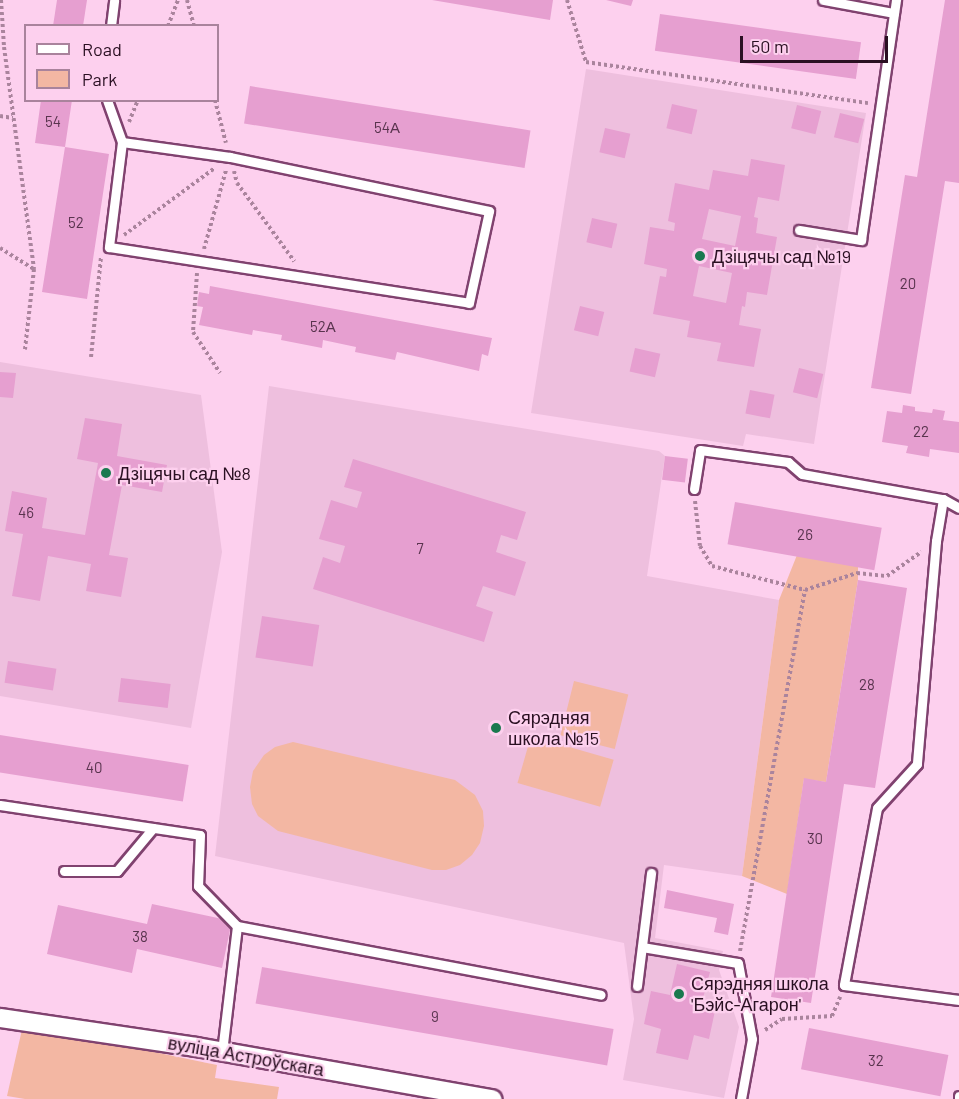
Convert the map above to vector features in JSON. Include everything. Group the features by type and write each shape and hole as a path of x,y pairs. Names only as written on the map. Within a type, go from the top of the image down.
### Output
{"street":[{"name":"вуліца Астроўскага","path":"0,1018 222,1051 439,1095 492,1099"}],"lane":[{"path":"111,24 114,0"},
{"path":"823,0 894,13"},
{"path":"799,230 861,240 896,0"},
{"path":"108,102 122,142 109,247 304,275 469,303 489,212 230,157 122,142"},
{"path":"694,489 700,450 788,462 802,474 959,501"},
{"path":"943,500 959,508"},
{"path":"943,500 936,541 917,764 877,808 844,985 959,1000"},
{"path":"0,805 200,835 198,886 237,926 601,995"},
{"path":"64,871 117,871 153,828"},
{"path":"637,986 651,873"},
{"path":"222,1051 237,926"},
{"path":"642,947 738,963 752,1039 741,1099"}],"path":[{"path":"1,0 34,269 25,349"},
{"path":"169,24 178,0"},
{"path":"187,0 193,24"},
{"path":"567,0 586,62 880,105"},
{"path":"215,102 237,183 304,275"},
{"path":"0,116 14,118"},
{"path":"0,248 34,269"},
{"path":"694,489 700,546 712,566 805,590 857,573 887,576 936,541"},
{"path":"738,963 805,590"},
{"path":"752,1039 782,1018 832,1016 844,985"}],"shaded area":[{"name":"Дзіцячы сад №19","path":"586,69 866,113 814,444 746,434 743,446 531,413"},
{"name":"Дзіцячы сад №8","path":"0,362 201,395 222,552 191,728 0,696"},
{"name":"Сярэдняя школа №15","path":"269,386 659,451 665,456 647,576 779,600 742,876 664,865 655,938 723,951 719,970 739,1027 724,1098 623,1080 634,1019 624,943 215,856"}],"green space":[{"path":"797,555 858,565 858,580 826,782 804,779 787,894 742,876 779,600"},
{"path":"574,681 628,695 615,749 560,735"},
{"path":"531,736 614,760 600,807 517,783"},
{"path":"293,742 455,780 475,795 483,811 484,826 480,843 472,855 460,865 446,870 432,870 278,831 258,816 252,804 250,787 253,771 264,755 275,747"},
{"path":"23,1025 217,1065 215,1078 279,1087 277,1099 25,1099 7,1096"}],"building":[{"path":"57,0 87,0 83,24 53,24"},
{"path":"432,0 553,0 550,20"},
{"path":"606,0 633,0 631,6"},
{"path":"945,0 959,0 959,183 945,181 911,394 871,388 905,175 917,177"},
{"path":"660,14 861,42 856,79 655,51"},
{"path":"250,86 531,130 525,168 244,124"},
{"path":"41,102 72,102 65,147 35,143"},
{"path":"672,104 697,110 692,134 666,128"},
{"path":"797,105 821,111 815,134 791,128"},
{"path":"840,113 864,119 858,143 834,137"},
{"path":"605,128 630,134 625,158 599,152"},
{"path":"65,147 109,154 87,299 42,292"},
{"path":"751,159 785,165 779,201 758,197 754,217 758,218 756,233 777,237 767,295 747,292 745,307 742,306 739,325 761,329 754,367 717,361 721,343 687,337 690,321 653,314 660,276 666,277 667,269 644,264 650,227 674,231 675,223 668,221 675,183 709,190 713,170 748,176","holes":["709,209 741,216 735,246 702,239","699,266 732,273 726,303 693,296"]},
{"path":"592,218 617,224 612,248 586,242"},
{"path":"210,286 492,338 488,356 482,354 479,371 397,352 395,360 355,352 356,347 323,340 322,348 281,340 282,335 253,330 252,335 199,325 203,307 197,306 199,292 209,294"},
{"path":"580,306 604,312 598,336 574,330"},
{"path":"635,348 660,354 655,377 630,371"},
{"path":"799,368 823,374 817,398 793,392"},
{"path":"0,372 16,373 13,398 0,397"},
{"path":"750,390 775,395 770,418 745,414"},
{"path":"903,405 915,407 915,411 932,413 933,409 945,411 943,420 959,422 959,453 930,449 929,457 906,453 908,446 882,442 887,411 902,413"},
{"path":"85,418 122,424 117,456 167,465 162,492 122,485 109,555 128,558 121,597 86,591 91,564 48,556 40,601 12,596 23,534 5,531 12,491 47,498 42,528 85,535 98,463 77,459"},
{"path":"665,456 688,459 685,483 662,480"},
{"path":"353,459 526,512 517,540 501,535 496,552 526,562 515,596 483,586 476,606 493,612 484,642 313,589 323,557 340,563 345,546 319,539 331,500 357,508 362,492 344,487"},
{"path":"735,502 882,528 874,570 728,544"},
{"path":"858,580 907,588 875,788 844,784 811,1003 771,997 804,778 826,782"},
{"path":"262,616 319,625 313,667 255,657"},
{"path":"8,661 56,669 53,690 5,683"},
{"path":"121,678 171,684 168,708 118,702"},
{"path":"0,735 189,765 183,801 0,772"},
{"path":"667,890 734,904 728,935 714,932 717,918 664,908"},
{"path":"152,904 232,921 222,968 137,949 132,973 47,954 58,905 147,924"},
{"path":"677,964 710,972 702,1002 716,1006 709,1039 694,1035 688,1060 656,1053 661,1029 644,1024 651,991 670,995"},
{"path":"262,967 614,1029 607,1065 256,1003"},
{"path":"809,1028 948,1055 940,1096 801,1069"}],"place":[{"name":"Дзіцячы сад №19","path":"700,256"},
{"name":"Дзіцячы сад №8","path":"106,473"},
{"name":"Сярэдняя школа №15","path":"496,728"},
{"name":"Сярэдняя школа 'Бэйс-Агарон'","path":"679,994"}]}
